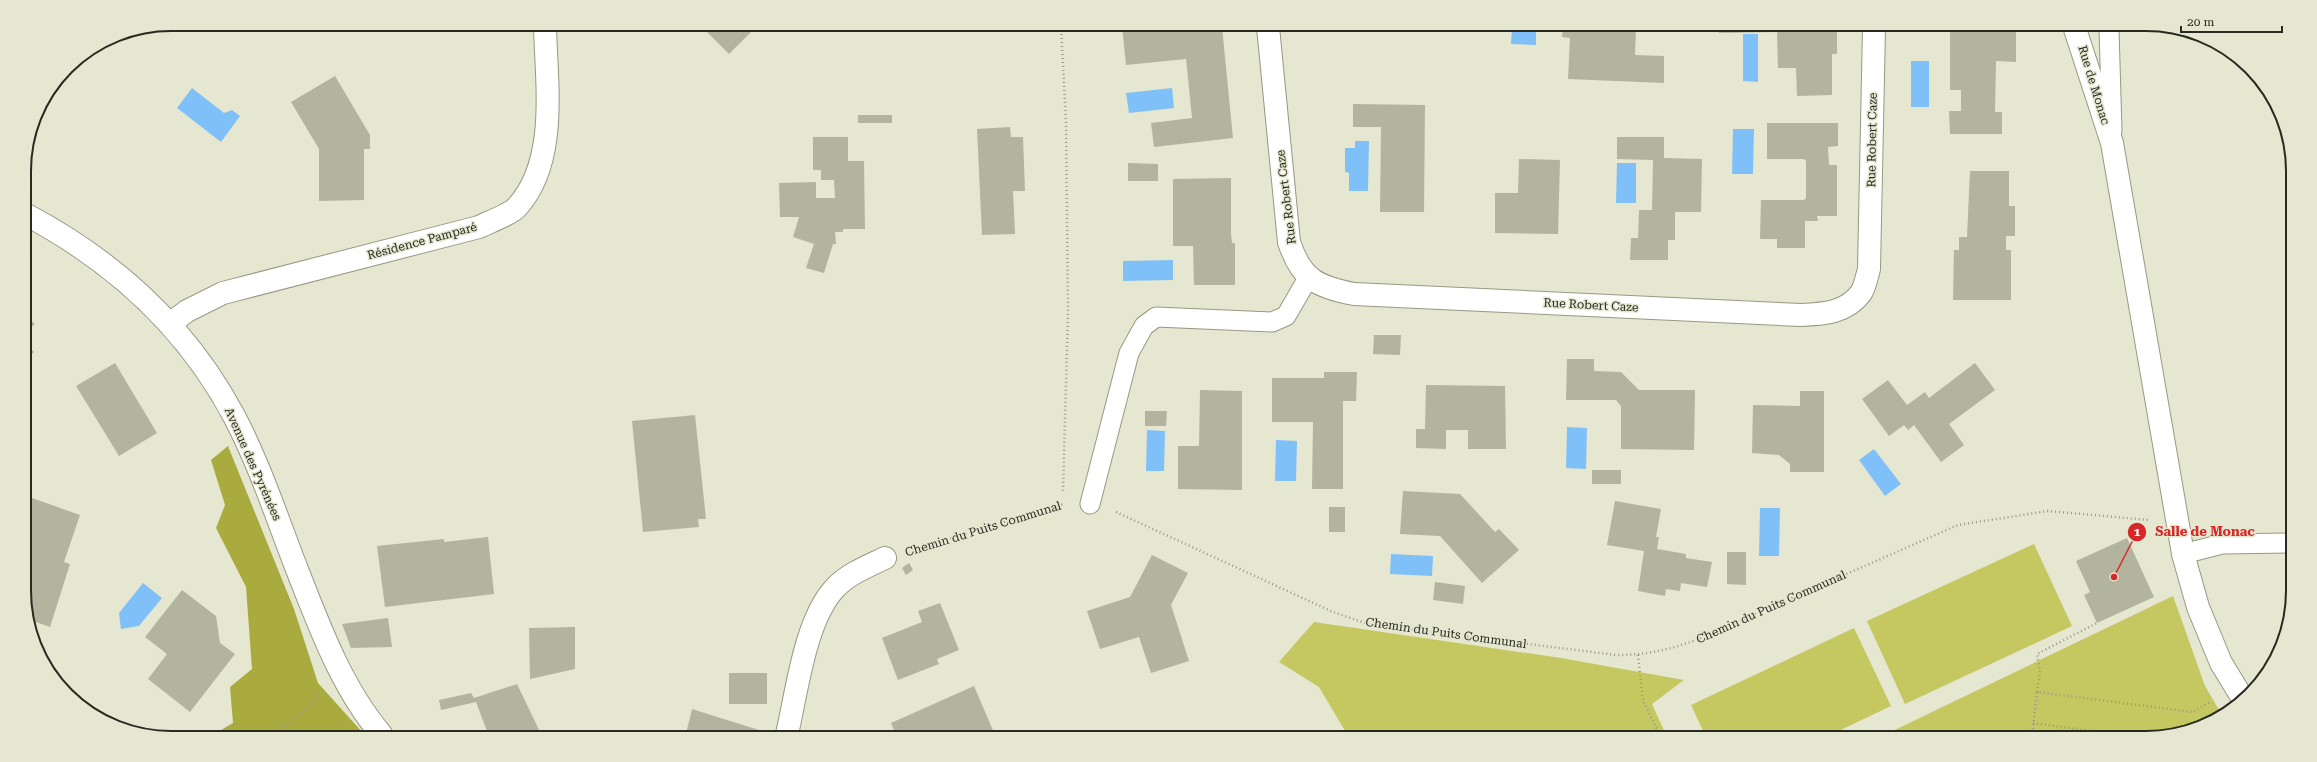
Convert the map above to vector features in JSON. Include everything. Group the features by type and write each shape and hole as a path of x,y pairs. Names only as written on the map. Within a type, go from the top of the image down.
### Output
{"street":[{"name":"Résidence Pamparé","path":"171,323 187,311 223,292 479,227 517,208 538,174 547,134 545,31"},
{"name":"Rue Robert Caze","path":"1268,31 1289,242 1295,261 1308,278 1330,289 1354,294 1801,315 1826,314 1845,308 1862,292 1869,269 1874,31"},
{"name":"Rue de Monac","path":"2076,31 2112,142 2183,554 2198,607 2221,663 2240,693"},
{"name":"Avenue des Pyrénées","path":"31,217 61,233 114,271 171,323 206,370 234,417 328,647 356,698 379,731"},
{"path":"788,731 808,638 818,611 835,587 859,570 885,558"}],"lane":[{"path":"2109,31 2112,142"},
{"path":"1090,504 1129,353 1144,326 1156,317 1272,322 1286,316 1308,278"},
{"path":"2183,554 2222,544 2286,543"}],"path":[{"path":"1061,31 1066,122 1068,312 1063,504"},
{"name":"Chemin du Puits Communal","path":"885,558 1063,504 1090,504 1120,513 1333,612 1368,624 1616,655 1638,655 1666,651 1696,640 1958,525 2048,511 2178,522"},
{"path":"2032,731 2040,671 2037,654 2098,623"},
{"path":"1638,655 1643,701 1658,731"},
{"path":"272,731 291,722 343,673"},
{"path":"2037,692 2193,712 2240,693"},
{"path":"2033,723 2092,731"}],"shaded area":[{"path":"228,446 294,609 318,683 361,731 219,731 233,723 230,687 252,669 246,587 216,528 225,505 211,460"},
{"path":"2034,544 2072,626 1905,704 1867,621"},
{"path":"2173,596 2205,686 2219,710 2200,720 2182,726 2155,731 1892,731"},
{"path":"1314,622 1561,658 1684,680 1652,704 1664,731 1345,731 1319,687 1279,662"},
{"path":"1854,628 1891,706 1839,731 1703,731 1691,705"}],"water":[{"path":"1512,31 1536,31 1536,45 1511,44"},
{"path":"1743,34 1758,34 1758,82 1743,81"},
{"path":"1911,61 1929,61 1929,107 1911,107"},
{"path":"192,88 224,113 232,110 240,116 221,142 177,108"},
{"path":"1172,88 1174,108 1129,113 1126,93"},
{"path":"1733,129 1754,129 1753,174 1732,174"},
{"path":"1355,141 1369,141 1368,191 1349,191 1349,173 1345,172 1345,148 1355,148"},
{"path":"1617,163 1636,163 1636,203 1616,203"},
{"path":"1173,260 1173,280 1123,281 1123,261"},
{"path":"1567,427 1587,428 1586,469 1566,468"},
{"path":"1147,430 1165,431 1164,471 1146,471"},
{"path":"1276,440 1297,441 1296,481 1275,481"},
{"path":"1874,449 1901,484 1885,496 1859,460"},
{"path":"1760,508 1780,508 1779,556 1759,556"},
{"path":"1391,554 1433,556 1432,576 1390,574"},
{"path":"143,583 162,598 139,626 121,629 119,613"}],"building":[{"path":"706,31 752,31 729,54"},
{"path":"1123,31 1222,31 1233,138 1154,147 1151,123 1192,118 1186,59 1126,65"},
{"path":"1563,31 1636,31 1635,55 1664,56 1664,83 1568,79 1570,38 1562,37"},
{"path":"1719,31 1837,31 1837,54 1832,54 1832,95 1797,96 1796,68 1778,68 1777,32 1719,33"},
{"path":"1950,31 2016,31 2016,62 1996,61 1995,112 2002,112 2002,134 1950,134 1949,111 1961,111 1961,90 1950,90"},
{"path":"335,76 370,135 370,149 364,149 364,200 319,201 319,149 291,102"},
{"path":"1353,104 1425,105 1424,212 1380,212 1381,127 1353,127"},
{"path":"858,115 892,115 892,123 858,123"},
{"path":"1767,123 1838,123 1838,146 1828,147 1829,165 1837,165 1837,216 1817,216 1818,221 1805,221 1805,248 1777,248 1777,239 1760,239 1761,200 1804,200 1806,198 1806,161 1804,159 1767,159"},
{"path":"1010,127 1011,137 1023,137 1025,191 1013,191 1015,234 982,235 977,129"},
{"path":"813,137 848,137 848,161 864,161 865,229 843,229 843,232 835,232 836,244 833,244 824,273 806,268 814,244 793,237 799,217 780,217 779,183 816,182 816,198 835,198 834,180 821,180 821,170 813,170"},
{"path":"1617,137 1664,137 1664,158 1702,159 1701,212 1675,212 1675,240 1668,240 1668,260 1630,260 1631,238 1638,238 1639,210 1652,210 1653,160 1617,159"},
{"path":"1519,159 1560,160 1558,234 1495,233 1495,193 1518,193"},
{"path":"1128,163 1158,164 1158,181 1128,181"},
{"path":"1970,171 2009,171 2009,206 2015,206 2015,236 2006,236 2006,250 2011,250 2011,300 1953,300 1954,250 1959,250 1959,237 1967,237"},
{"path":"1231,178 1231,233 1232,243 1235,243 1235,285 1194,285 1193,246 1173,246 1173,179"},
{"path":"31,320 35,324 31,328"},
{"path":"1374,335 1401,335 1400,355 1373,354"},
{"path":"1567,359 1594,359 1594,371 1621,372 1639,390 1695,390 1694,450 1621,449 1621,406 1616,400 1566,400"},
{"path":"115,363 157,433 119,456 76,386"},
{"path":"1975,363 1995,390 1949,424 1964,445 1941,462 1914,425 1908,430 1904,425 1889,436 1862,399 1888,380 1907,405 1925,392 1929,398"},
{"path":"1324,372 1357,372 1356,401 1343,401 1343,489 1312,489 1313,422 1272,422 1272,378 1324,378"},
{"path":"1426,385 1505,386 1506,449 1468,449 1468,430 1446,430 1446,449 1416,448 1416,429 1425,429"},
{"path":"1200,390 1242,391 1242,490 1178,489 1178,446 1199,446"},
{"path":"1800,391 1824,391 1824,472 1790,472 1790,464 1779,455 1752,453 1753,405 1800,406"},
{"path":"1145,411 1167,411 1166,426 1145,426"},
{"path":"695,415 706,519 698,519 699,527 643,532 632,421"},
{"path":"1592,470 1621,470 1621,484 1592,484"},
{"path":"1403,491 1460,494 1495,532 1499,529 1519,550 1482,583 1440,536 1400,534"},
{"path":"32,498 80,515 64,562 70,564 50,627 35,622 32,609"},
{"path":"1615,501 1661,509 1656,537 1659,537 1657,549 1686,554 1686,558 1712,562 1707,587 1681,583 1680,591 1666,589 1665,596 1638,591 1644,551 1607,545"},
{"path":"1329,507 1345,507 1345,532 1329,532"},
{"path":"488,537 494,594 385,607 377,546 444,539 444,542"},
{"path":"2127,538 2154,597 2097,623 2084,595 2090,592 2076,561"},
{"path":"1727,552 1746,552 1746,585 1727,584"},
{"path":"1152,555 1188,573 1171,605 1189,661 1151,673 1139,637 1100,649 1087,611 1130,597"},
{"path":"909,563 913,570 906,575 902,568"},
{"path":"1435,582 1465,586 1463,604 1433,600"},
{"path":"182,590 216,616 220,643 235,654 190,712 148,679 167,654 145,637"},
{"path":"940,603 959,650 937,659 939,664 898,680 882,638 922,622 918,611"},
{"path":"388,618 392,647 351,648 342,624"},
{"path":"575,627 575,669 530,679 529,628"},
{"path":"729,673 767,673 767,704 729,704"},
{"path":"517,684 540,731 487,731 476,702 441,710 439,700 471,693 474,698"},
{"path":"974,686 993,731 894,731 891,723"},
{"path":"692,709 762,731 687,731"}],"place":[{"name":"Salle de Monac","path":"2114,577"}]}
